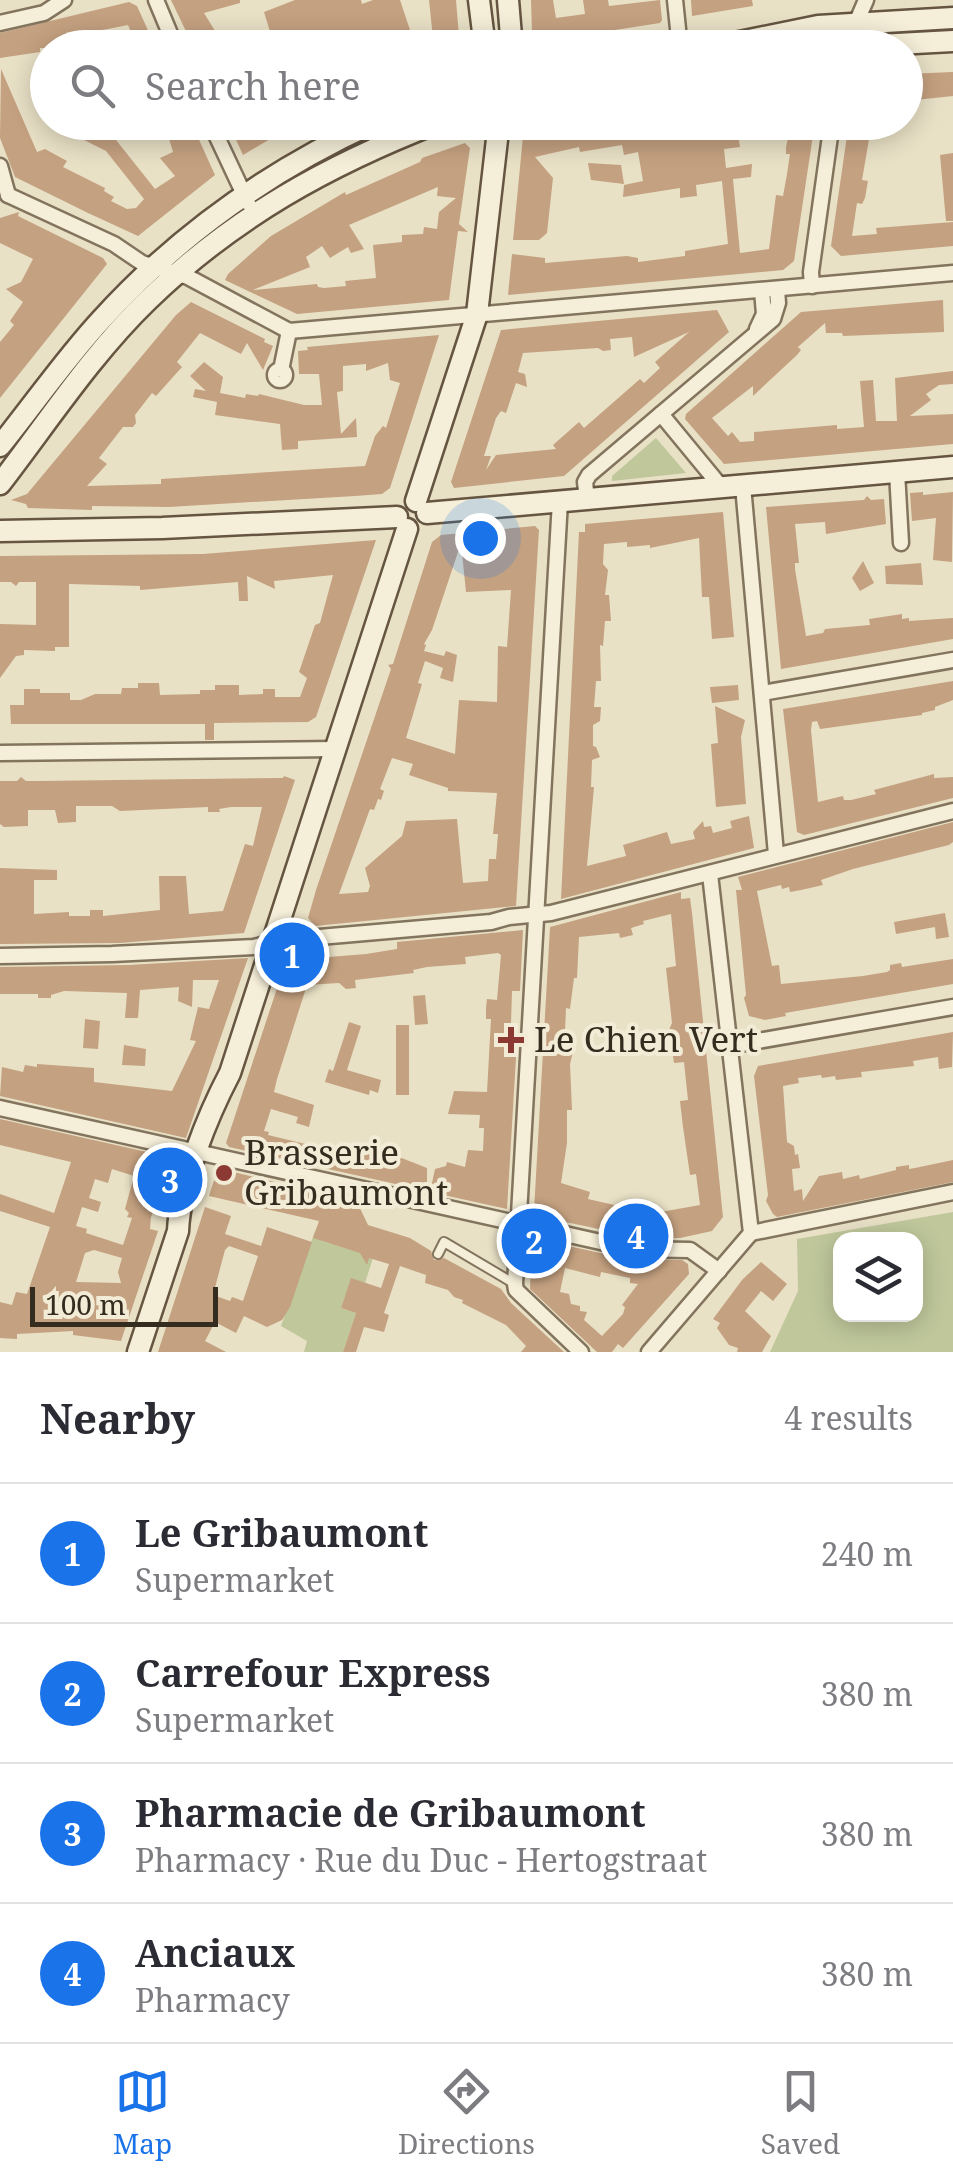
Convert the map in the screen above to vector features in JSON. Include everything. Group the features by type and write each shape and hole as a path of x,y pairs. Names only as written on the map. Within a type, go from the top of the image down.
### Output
{"street":[{"path":"0,23 44,13 64,0"},
{"path":"156,0 168,30"},
{"path":"479,0 483,30"},
{"path":"508,0 510,30"},
{"path":"674,0 678,30"},
{"path":"853,30 866,0"},
{"path":"798,30 953,18"},
{"path":"923,42 953,40"},
{"path":"218,140 254,212"},
{"path":"0,446 99,322 154,266 242,194 338,140"},
{"path":"0,484 108,344 178,274 254,212 327,171 397,140"},
{"path":"422,507 477,314 497,140"},
{"path":"812,286 829,140"},
{"path":"0,166 7,182 4,196 114,244 142,263 178,274 288,331 953,273"},
{"path":"593,498 600,466 757,330 769,290"},
{"path":"281,370 288,331"},
{"path":"44,390 62,404"},
{"path":"661,414 732,487 762,693 776,854"},
{"path":"138,1352 178,1231 178,1215 204,1153 217,1097 230,1073 335,749 402,523 403,504 422,507 560,501 953,467"},
{"path":"897,472 901,544"},
{"path":"560,501 515,1284 516,1290 582,1352"},
{"path":"0,510 6,531 402,523"},
{"path":"762,693 953,660"},
{"path":"0,754 335,749"},
{"path":"0,956 254,947 290,937 491,922 710,874 953,810"},
{"path":"710,874 751,1232"},
{"path":"729,1046 953,1008"},
{"path":"0,1108 632,1249 690,1250 719,1272"},
{"path":"649,1352 751,1232 953,1192"}],"lane":[{"path":"438,1254 444,1242 515,1284"}],"green space":[{"path":"656,438 686,473 612,481 612,476"},
{"path":"953,1212 953,1352 770,1352 798,1291 797,1239 833,1233 833,1322 923,1322 923,1232 837,1232"},
{"path":"315,1231 324,1234 322,1241 349,1249 351,1246 373,1258 365,1283 351,1279 341,1308 356,1313 343,1352 304,1352 307,1341 281,1326"}],"building":[{"path":"171,0 240,0 204,13 214,30 185,30"},
{"path":"295,0 361,0 362,4 400,0 410,30 270,30 264,12"},
{"path":"429,0 456,0 458,30 432,30"},
{"path":"531,0 553,0 556,18 585,14 583,0 608,0 609,6 660,0 660,23 615,30 532,30"},
{"path":"691,0 752,0 753,6 692,16"},
{"path":"129,2 137,6 148,30 130,30 128,25 102,30 30,30 30,54 0,58 0,33"},
{"path":"1,69 37,152 45,149 67,161 63,167 105,188 114,197 111,201 127,209 136,208 144,199 106,151 84,140 116,140 155,189 175,176 160,158 173,152 169,140 199,140 215,175 138,236 15,177 0,138"},
{"path":"953,72 953,96 923,99 923,73"},
{"path":"236,140 268,140 243,155"},
{"path":"523,140 739,140 740,147 724,149 726,168 752,164 751,177 733,179 740,253 769,249 776,195 783,196 787,174 788,140 812,140 794,261 783,270 508,295 512,254 545,258 545,263 627,256 638,258 638,262 685,256 685,251 728,244 722,181 696,185 697,196 680,198 680,188 623,197 624,185 643,181 638,152 624,155 622,145 580,152 579,147 535,157 553,178 547,233 539,240 513,240"},
{"path":"846,140 869,140 862,180 868,181 862,204 857,203 852,236 877,234 876,228 953,222 953,246 841,256 831,246"},
{"path":"465,143 470,148 459,224 468,232 458,231 449,300 297,314 225,280 271,236 345,192 346,195 422,158","holes":["438,187 437,196 456,198 439,212 437,229 424,227 423,234 402,235 402,242 373,245 376,278 345,281 346,286 324,288 317,284 253,290 310,267 306,257 322,246 330,258 348,247 351,253 364,249 349,225"]},
{"path":"953,153 953,221 946,221 940,155"},
{"path":"588,163 621,165 624,184 591,180"},
{"path":"19,212 18,216 103,258 107,264 0,398 0,342 14,325 10,321 23,302 6,289 21,282 33,259 0,243 0,218"},
{"path":"943,300 944,332 843,336 826,333 825,323 753,396 753,386 712,418 728,436 732,432 740,442 754,441 754,432 837,425 837,429 864,427 860,381 873,380 876,421 897,421 895,378 953,371 953,384 939,385 926,394 931,400 910,416 953,414 953,444 724,464 685,419 801,312"},
{"path":"191,302 273,346 263,370 247,343 241,354 200,333 177,362 182,367 156,396 152,393 135,415 133,427 123,427 99,458 107,464 87,486 161,484 161,479 365,466 375,436 383,426 386,428 400,383 390,380 388,363 366,371 366,364 343,366 343,391 337,392 341,434 356,418 357,437 298,441 298,449 282,450 280,424 215,415 217,402 193,397 195,389 206,391 190,376 204,362 223,377 220,393 245,398 246,394 259,394 304,405 322,405 319,374 299,374 298,351 439,335 390,488 382,494 355,496 169,507 92,506 92,510 28,508 11,500 27,494"},
{"path":"717,310 729,332 564,476 454,488 451,482 501,330","holes":["689,332 655,362 660,368 644,383 640,379 584,428 579,422 553,445 556,449 496,455 486,470 491,456 484,456 496,418 501,411 506,413 516,383 527,387 525,374 518,372 523,353 611,350 610,339 632,337 634,357"]},
{"path":"953,492 952,562 933,560 936,518 912,521 910,493"},
{"path":"867,496 871,500 884,499 886,524 826,534 825,522 795,524 799,563 795,563 795,569 806,636 823,633 825,629 870,625 869,619 902,614 902,619 909,621 953,618 953,639 781,669 766,507 864,500"},
{"path":"723,512 734,637 712,639 709,597 702,597 699,538 650,548 627,547 627,542 604,544 603,564 608,570 605,595 609,595 611,621 605,621 603,646 600,645 601,681 596,681 594,707 601,707 600,721 593,725 593,746 600,757 592,760 594,787 587,866 626,856 623,845 667,832 671,844 695,839 693,832 703,821 704,827 711,826 713,833 732,828 730,821 749,816 754,848 561,899 579,532 585,532 585,524"},
{"path":"535,526 539,530 516,906 315,926 308,918 391,669 388,665 393,664 432,542 441,535","holes":["461,543 466,592 511,590 507,647 498,646 497,702 459,700 455,754 406,738 425,661 443,668 440,678 453,682 457,655 424,651 424,644","392,758 413,764 409,775 448,791 497,793 493,834 498,834 496,859 489,859 488,881 463,883 457,819 406,821 402,836 365,868 368,892 339,894 370,809 374,810 378,799 381,800 384,791 380,789"]},
{"path":"376,540 316,717 308,722 214,723 214,740 205,740 205,724 11,724 10,705 24,705 24,689 70,693 70,700 81,700 95,694 121,694 122,688 138,688 138,683 159,683 160,695 200,694 200,690 215,690 215,685 239,685 239,695 275,689 275,697 300,697 307,678 299,672 315,625 320,623 333,575 274,581 275,589 247,576 248,601 239,601 238,582 140,590 140,586 69,584 69,647 55,647 55,651 24,650 24,655 16,656 0,678 0,624 36,625 36,582 19,582 16,586 0,582 0,556 203,554"},
{"path":"863,561 874,583 860,591 852,578"},
{"path":"921,563 923,585 886,584 885,566"},
{"path":"953,681 953,700 922,715 820,729 817,721 812,722 811,730 818,802 876,794 874,790 934,774 934,778 953,777 953,798 804,835 797,832 783,709"},
{"path":"738,685 739,700 712,703 710,687"},
{"path":"715,706 745,720 741,737 746,804 716,807 711,744 718,743"},
{"path":"284,776 295,780 244,933 120,943 0,944 0,868 57,870 57,880 34,880 34,914 69,912 69,916 90,916 90,910 103,910 103,916 160,910 159,876 186,876 189,914 223,911 245,844 253,846 262,807 208,812 208,807 120,811 112,806 76,806 76,822 58,823 55,810 28,810 28,826 4,827 0,824 0,781 17,781 21,777 40,781"},
{"path":"953,822 953,842 949,845 853,869 821,880 823,885 790,892 789,887 782,889 781,885 757,891 772,966 779,965 781,984 863,976 887,972 890,965 901,963 902,967 953,959 953,984 785,1013 786,1016 765,1020 749,1016 744,998 736,890 742,890 738,877"},
{"path":"681,892 681,899 690,898 723,1217 712,1231 680,1238 637,1237 537,1216 534,1211 550,927","holes":["671,914 676,966 666,968 672,1023 669,1030 674,1063 684,1062 688,1100 680,1101 690,1175 696,1174 700,1205 655,1213 654,1207 636,1210 588,1199 590,1192 561,1183 567,1110 572,1110 570,1064 576,1040 571,1040 572,1032 565,1032 566,1008 570,1009 577,978 579,937 633,935 631,928 644,924 643,921"]},
{"path":"945,913 949,937 936,939 935,927 896,934 894,922"},
{"path":"523,930 520,991 512,991 511,1024 518,1024 507,1209 430,1192 435,1169 447,1162 465,1167 468,1150 483,1151 480,1115 448,1114 454,1091 487,1092 491,1019 486,1019 486,1008 487,999 497,1000 501,955 498,953 465,957 466,964 355,980 356,988 346,989 339,983 307,985 277,1079 274,1092 314,1105 309,1127 296,1123 298,1117 271,1109 264,1131 268,1135 347,1154 353,1142 393,1149 394,1155 427,1168 427,1191 229,1147 226,1143 292,952 316,950 316,958 366,954 397,949 397,942"},
{"path":"248,958 186,1138 0,1096 2,1067 23,1072 25,1065 37,1064 94,1068 94,1082 172,1091 196,1041 190,1040 198,1007 209,1009 219,980 193,980 192,1007 178,1001 179,987 140,990 138,1018 125,1018 127,993 64,991 51,998 0,994 0,967"},
{"path":"425,995 428,1024 415,1025 413,996"},
{"path":"85,1019 100,1021 98,1049 83,1048"},
{"path":"349,1022 361,1026 347,1070 381,1080 378,1093 370,1090 369,1095 325,1082 329,1069 333,1071"},
{"path":"396,1025 409,1025 409,1095 396,1095"},
{"path":"953,1032 952,1067 939,1069 938,1057 913,1061 914,1066 861,1072 862,1077 836,1080 835,1076 821,1075 798,1078 799,1083 783,1086 787,1142 798,1154 800,1168 792,1169 794,1191 802,1189 803,1201 819,1176 842,1172 843,1179 859,1175 860,1179 896,1167 909,1165 909,1169 953,1160 953,1182 777,1217 773,1214 766,1201 754,1076 758,1066"},
{"path":"124,1045 146,1049 145,1066 122,1065"},
{"path":"0,1119 178,1159 169,1196 161,1193 151,1217 150,1229 158,1231 121,1341 73,1335 73,1331 0,1338 0,1302 12,1305 16,1292 27,1294 50,1227 0,1211 0,1194 54,1213 71,1162 0,1145","holes":["112,1169 134,1176 125,1209 127,1217 132,1218 123,1245 76,1226 82,1207 98,1212 101,1202 89,1198 95,1179 108,1183","94,1250 122,1258 118,1272 121,1283 76,1282 85,1253"]},
{"path":"221,1169 357,1202 368,1225 410,1238 431,1251 434,1260 444,1258 501,1289 564,1352 521,1352 526,1346 506,1325 462,1303 448,1290 425,1283 426,1275 400,1266 384,1313 389,1315 384,1332 364,1327 356,1352 343,1352 356,1313 341,1308 351,1278 381,1288 389,1264 369,1258 367,1265 360,1253 313,1238 319,1221 209,1196"},
{"path":"205,1207 231,1216 225,1234 261,1246 267,1227 312,1242 282,1320 267,1327 244,1316 236,1333 215,1322 205,1341 226,1352 158,1352","holes":["229,1246 258,1256 243,1301 213,1295"]},
{"path":"536,1239 628,1259 682,1260 688,1264 689,1274 623,1348 618,1344 612,1352 597,1352 530,1289 532,1242","holes":["565,1268 600,1277 601,1272 630,1278 630,1283 638,1284 622,1305 623,1314 602,1336 584,1320 587,1312 571,1304 569,1294 560,1292"]},
{"path":"761,1262 787,1284 773,1301 761,1291 745,1311 771,1336 762,1352 737,1352 738,1348 729,1345 717,1328 720,1323 713,1319"}],"place":[{"name":"Le Gribaumont","path":"292,955"},
{"name":"Le Chien Vert","path":"511,1040"},
{"name":"Brasserie Gribaumont","path":"224,1173"},
{"name":"Pharmacie de Gribaumont","path":"170,1180"},
{"name":"Anciaux","path":"636,1236"},
{"name":"Carrefour Express","path":"534,1241"}]}
